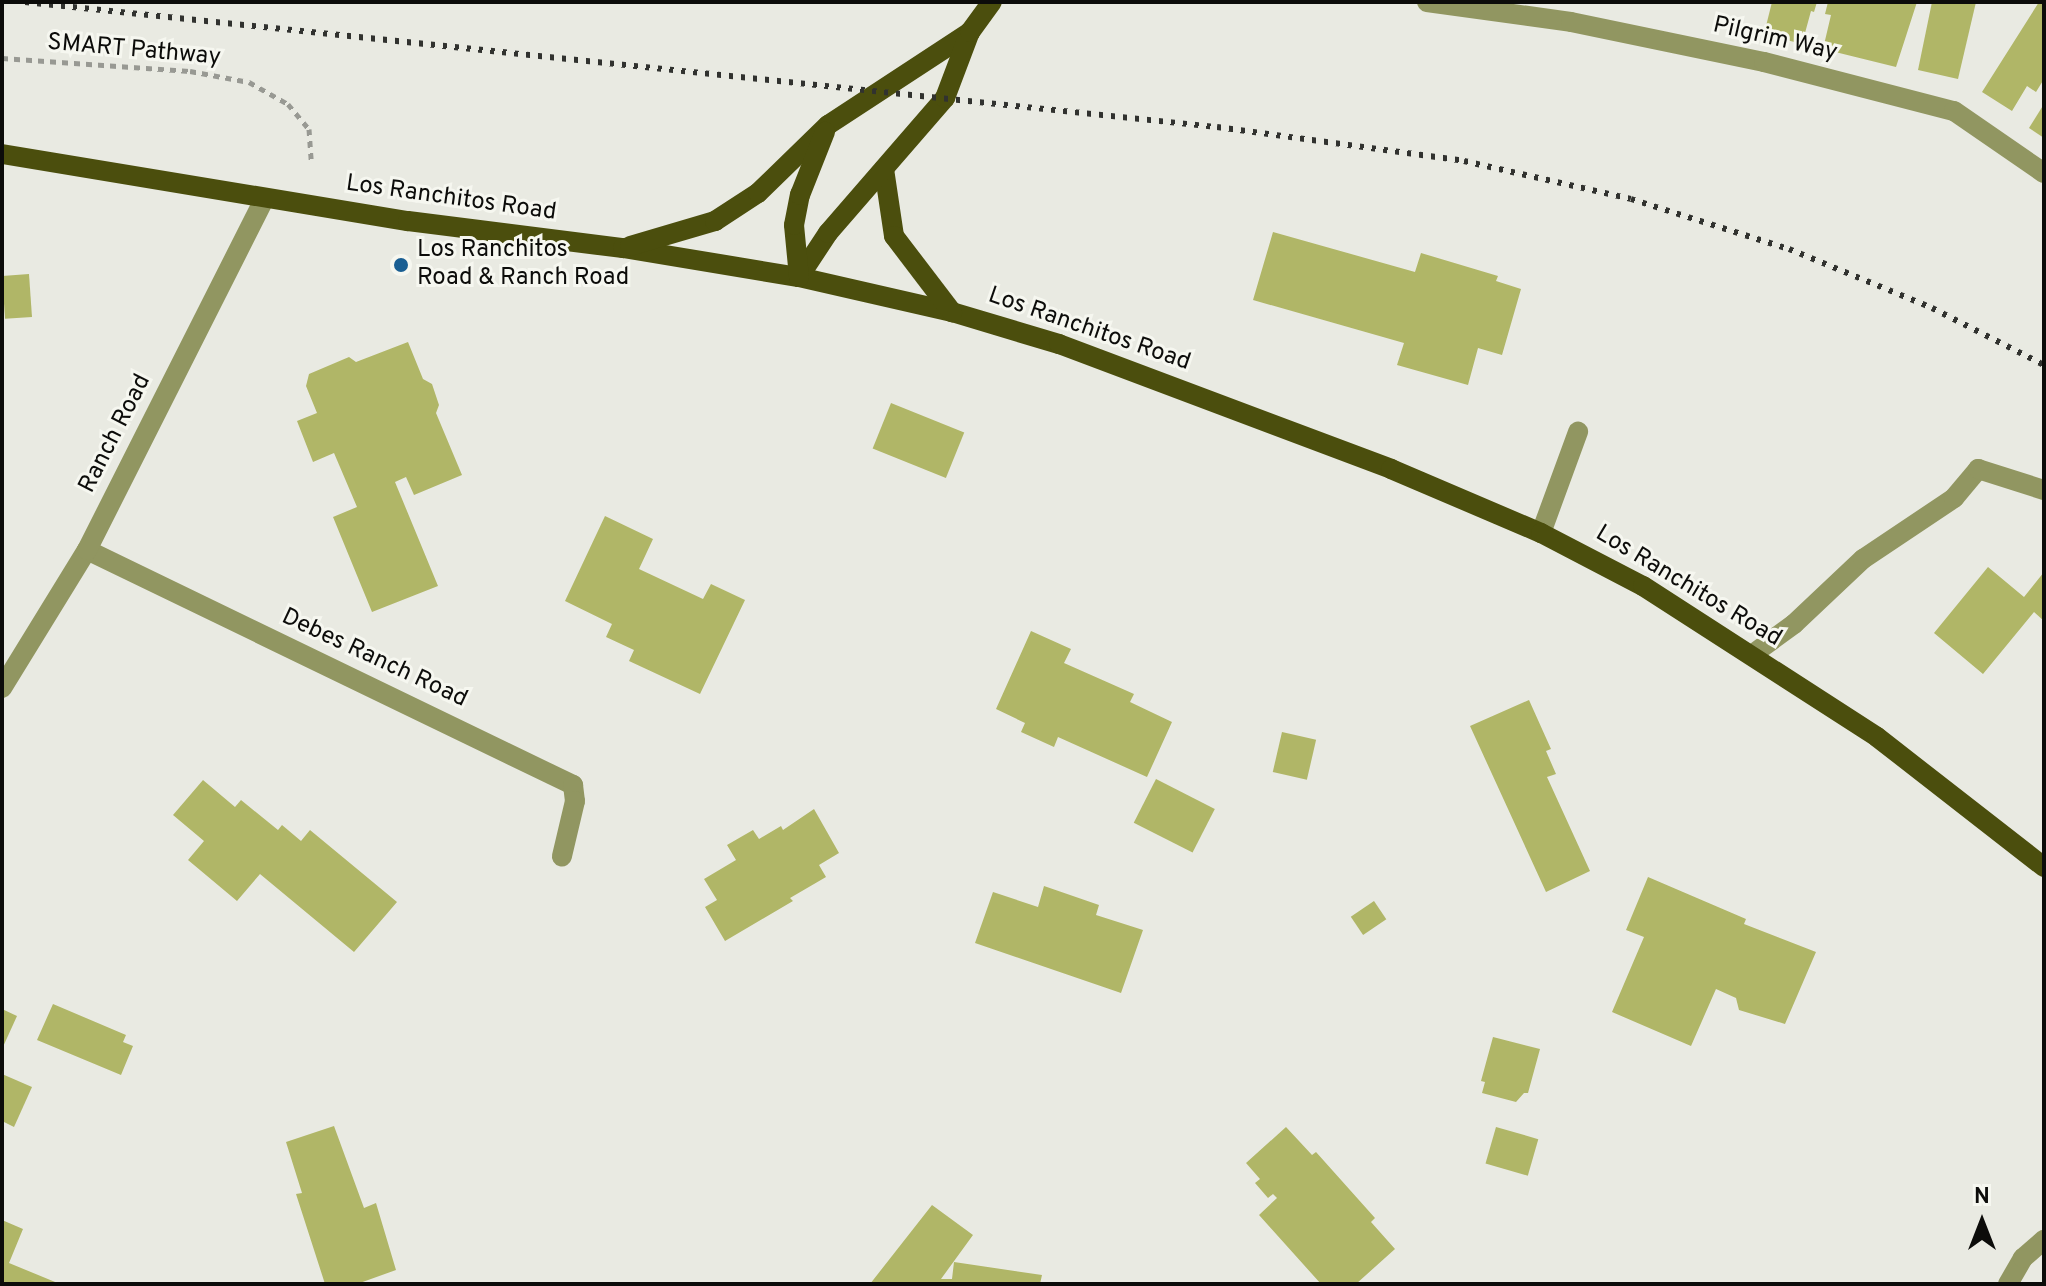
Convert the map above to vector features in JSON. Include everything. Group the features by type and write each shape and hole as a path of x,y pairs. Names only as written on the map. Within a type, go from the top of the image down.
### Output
{"main road":[{"path":"799,277 828,233 945,98 970,32 992,2"},
{"path":"623,248 715,221 758,193 828,125 970,32"},
{"path":"799,277 794,225 800,195 828,125"},
{"name":"Los Ranchitos Road","path":"2,154 265,198 623,248 799,277 1021,331 1193,392 1541,533 1643,586 1753,654 1877,737 2044,867"},
{"path":"884,169 894,236 952,312"}],"street":[{"name":"Pilgrim Way","path":"1427,2 1586,25 1764,62 1954,111 2044,173"},
{"name":"Ranch Road","path":"2,688 87,550 265,198"},
{"path":"1541,533 1578,432"},
{"path":"1753,654 1794,624 1863,559 1954,498 1978,469 2044,490"},
{"name":"Debes Ranch Road","path":"87,550 573,785 575,801 562,856"},
{"path":"2008,1284 2023,1258 2044,1240"}],"path":[{"name":"SMART Pathway","path":"2,58 190,71 249,82 288,104 309,129 311,161"}],"building":[{"path":"1772,2 1817,2 1814,12 1811,11 1802,44 1764,34"},
{"path":"1828,2 1917,2 1896,67 1823,49 1831,15 1825,14"},
{"path":"1932,2 1976,2 1958,79 1918,70"},
{"path":"2039,2 2044,2 2044,79 2036,92 2027,86 2012,111 1982,92"},
{"path":"2044,104 2044,138 2029,128"},
{"path":"1273,232 1415,272 1421,253 1498,276 1496,281 1521,289 1502,355 1478,348 1468,385 1397,365 1404,343 1253,300"},
{"path":"29,274 32,317 5,319 2,276"},
{"path":"408,342 423,379 432,384 439,405 436,413 462,475 414,495 406,477 395,482 438,586 372,612 333,517 357,507 334,453 313,462 297,421 317,413 306,386 309,374 349,357 356,362"},
{"path":"891,403 964,433 946,478 873,448"},
{"path":"605,516 653,539 639,569 703,599 711,584 745,600 700,694 629,661 634,650 606,637 612,624 565,601"},
{"path":"1988,567 2024,597 2044,572 2044,621 2034,612 1983,674 1934,633"},
{"path":"1031,631 1071,649 1064,663 1134,694 1130,702 1172,722 1147,777 1058,737 1054,747 1021,732 1025,723 996,709"},
{"path":"1529,700 1551,749 1546,751 1556,774 1547,777 1590,871 1546,892 1470,726"},
{"path":"1282,732 1316,740 1307,780 1273,772"},
{"path":"1156,779 1215,809 1193,853 1134,823"},
{"path":"203,780 235,807 241,800 278,830 282,825 301,841 310,830 397,902 354,952 260,874 237,901 188,860 204,841 173,815"},
{"path":"814,809 839,853 819,865 826,877 790,898 793,901 725,941 705,907 717,900 704,879 736,860 727,845 753,830 759,839 781,826 783,830"},
{"path":"1648,877 1746,919 1744,924 1816,952 1785,1024 1739,1010 1736,998 1716,989 1691,1046 1612,1012 1644,937 1626,930"},
{"path":"1044,886 1099,905 1096,915 1143,930 1121,993 975,943 993,892 1038,907"},
{"path":"1374,901 1386,919 1363,935 1351,917"},
{"path":"53,1004 126,1035 123,1042 133,1046 121,1075 37,1040"},
{"path":"2,1009 17,1016 2,1049"},
{"path":"1493,1037 1540,1049 1528,1093 1516,1102 1482,1093 1485,1082 1481,1081"},
{"path":"2,1074 32,1087 14,1127 2,1121"},
{"path":"334,1126 364,1208 376,1203 396,1270 357,1284 325,1284 296,1194 302,1193 286,1142"},
{"path":"1286,1127 1312,1155 1316,1152 1375,1218 1371,1222 1395,1249 1356,1284 1321,1284 1259,1215 1277,1198 1273,1194 1268,1198 1255,1183 1260,1179 1246,1163"},
{"path":"1496,1127 1538,1139 1528,1176 1486,1164"},
{"path":"932,1205 973,1235 941,1279 952,1279 954,1262 1042,1275 1040,1284 870,1284"},
{"path":"2,1220 23,1229 9,1263 60,1284 2,1284"}],"railway":[{"path":"25,2 1217,127 1464,161 1631,199 1789,249 1932,308 2044,365"}],"place":[{"name":"Los Ranchitos Road & Ranch Road","path":"401,265"}]}
